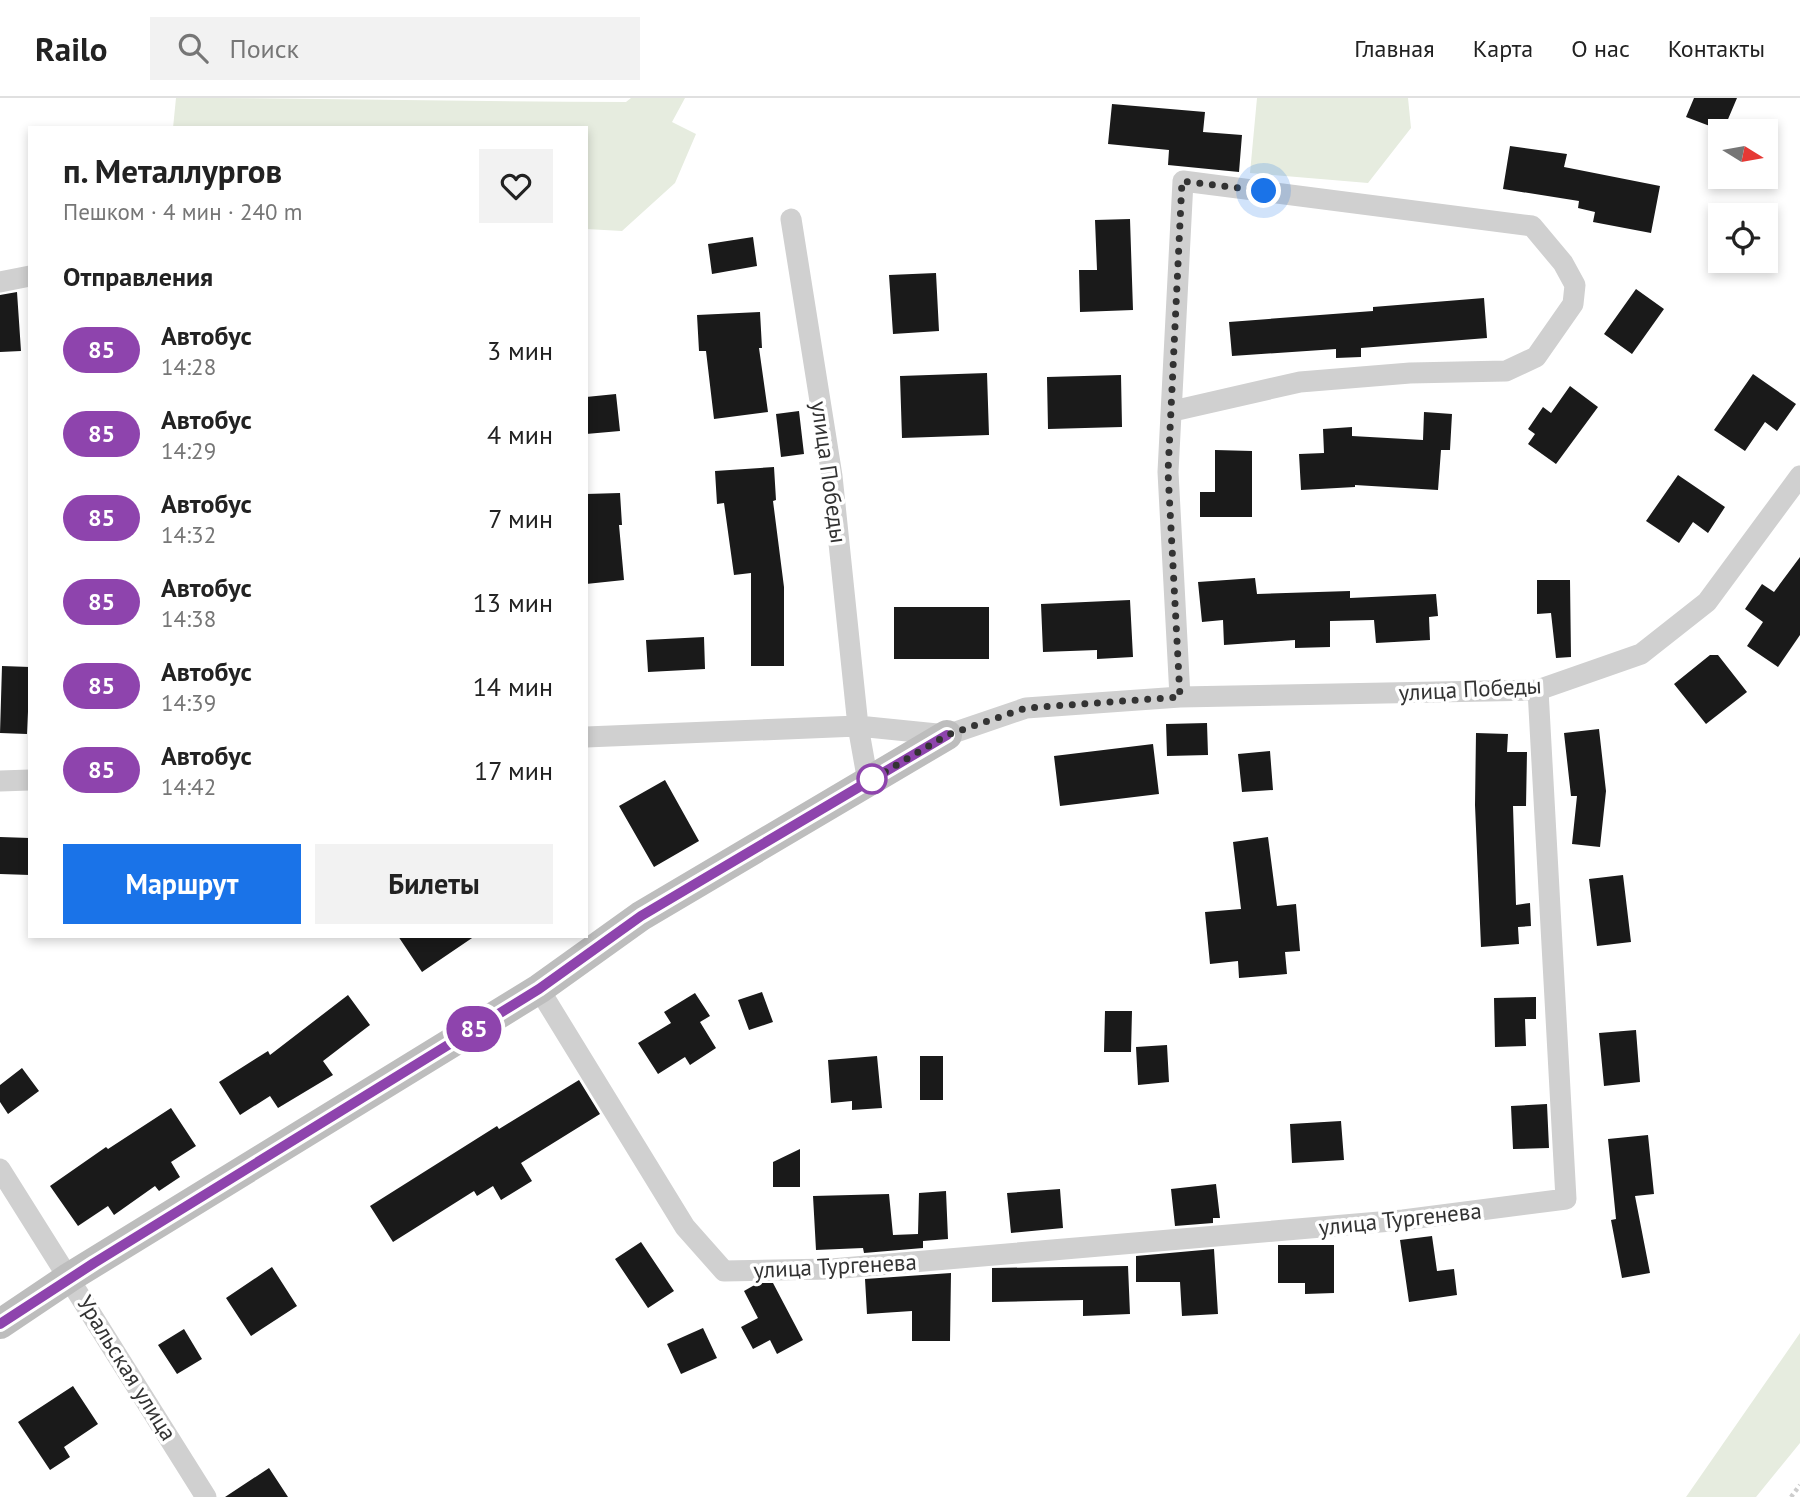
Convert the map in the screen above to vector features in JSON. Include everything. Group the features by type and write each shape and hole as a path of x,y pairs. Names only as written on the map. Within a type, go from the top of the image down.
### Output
{"street":[{"path":"1173,411 1300,382 1410,373 1506,371 1536,357 1573,304 1575,285 1563,263 1532,226 1182,181 1168,472 1180,697"},
{"name":"улица Победы","path":"791,219 832,476 858,726"},
{"path":"0,282 28,276"},
{"name":"улица Победы","path":"588,737 858,726 947,735 1026,708 1180,697 1538,690 1641,654 1707,602 1800,476"},
{"name":"улица Тургенева","path":"539,989 685,1227 724,1271 844,1268 1403,1220 1566,1199 1538,690"},
{"path":"858,726 868,782"},
{"path":"0,1324 70,1277 539,989 641,916 947,735"},
{"path":"0,781 28,780"},
{"name":"Уральская улица","path":"0,1169 206,1497"}],"path":[{"path":"1791,1497 1800,1485"}],"shaded area":[{"path":"176,98 626,102 631,98 685,98 672,122 696,134 675,183 622,231 588,229 588,126 173,126"},
{"path":"1257,98 1408,98 1411,128 1368,183 1250,173"},
{"path":"1800,1333 1800,1443 1756,1497 1686,1497"}],"building":[{"path":"1694,98 1737,98 1728,119 1708,119 1708,125 1686,117"},
{"path":"1112,104 1205,112 1203,132 1242,135 1239,172 1168,165 1169,150 1108,144"},
{"path":"1510,146 1567,154 1564,167 1660,186 1651,233 1593,222 1595,212 1578,208 1579,201 1503,189"},
{"path":"1130,219 1133,310 1080,312 1079,270 1097,270 1095,220"},
{"path":"753,237 757,266 712,274 708,244"},
{"path":"936,273 939,331 893,334 889,275"},
{"path":"1636,289 1664,309 1632,354 1604,334"},
{"path":"17,292 21,351 0,352 0,295"},
{"path":"1484,298 1487,338 1361,348 1361,357 1336,358 1336,349 1232,356 1229,322 1373,311 1373,307"},
{"path":"760,312 762,348 759,348 768,412 714,419 706,351 699,351 697,315"},
{"path":"987,373 989,435 902,438 900,376"},
{"path":"1753,374 1796,404 1777,431 1765,422 1745,451 1714,430"},
{"path":"1121,375 1122,427 1048,429 1047,377"},
{"path":"1570,386 1598,407 1556,464 1528,444 1535,434 1528,429 1543,407 1551,413"},
{"path":"616,394 620,431 588,434 588,397"},
{"path":"799,411 804,454 781,457 776,414"},
{"path":"1424,412 1452,414 1450,450 1441,450 1438,490 1355,485 1301,490 1299,454 1324,453 1323,429 1352,427 1352,436 1423,440"},
{"path":"1215,450 1252,451 1252,517 1200,517 1200,492 1215,492"},
{"path":"774,467 776,500 773,501 784,587 784,666 751,666 751,573 734,575 724,503 717,504 715,471"},
{"path":"1678,475 1725,507 1708,533 1693,522 1679,543 1646,521"},
{"path":"620,493 622,525 619,525 624,580 588,584 588,494"},
{"path":"1800,557 1800,635 1778,667 1747,646 1763,622 1745,609 1762,584 1774,592"},
{"path":"1255,578 1257,594 1350,591 1350,598 1436,594 1438,616 1429,617 1430,640 1376,643 1374,620 1330,621 1330,647 1295,648 1295,640 1224,645 1223,620 1202,622 1198,582"},
{"path":"1537,580 1570,580 1571,657 1556,658 1551,613 1537,614"},
{"path":"1130,600 1133,657 1097,659 1097,650 1043,652 1041,604"},
{"path":"894,607 989,607 989,659 894,659"},
{"path":"704,637 705,669 648,672 646,640"},
{"path":"1710,655 1718,655 1747,692 1706,724 1674,684"},
{"path":"2,666 28,667 27,734 0,733"},
{"path":"1207,723 1208,755 1167,756 1166,724"},
{"path":"1599,729 1606,791 1600,847 1572,844 1577,796 1571,796 1564,733"},
{"path":"1476,733 1508,734 1507,752 1527,752 1526,806 1513,806 1516,905 1530,903 1531,926 1518,927 1519,944 1481,947 1475,805"},
{"path":"1153,744 1159,794 1060,806 1054,756"},
{"path":"1270,751 1273,790 1242,792 1238,754"},
{"path":"665,780 699,841 654,867 619,806"},
{"path":"0,837 28,838 28,875 0,874"},
{"path":"1268,837 1277,906 1296,904 1300,951 1285,952 1287,974 1239,978 1238,961 1210,964 1205,912 1241,909 1233,842"},
{"path":"1623,875 1631,942 1597,946 1589,879"},
{"path":"399,938 472,938 422,972"},
{"path":"762,992 773,1022 749,1030 738,1000"},
{"path":"695,993 710,1016 700,1022 716,1048 690,1065 685,1057 658,1074 638,1043 671,1023 664,1012"},
{"path":"348,995 370,1025 323,1061 333,1075 278,1108 270,1096 240,1115 219,1082 268,1051 270,1055"},
{"path":"1536,997 1536,1019 1525,1019 1526,1046 1495,1047 1494,998"},
{"path":"1105,1011 1132,1011 1131,1052 1104,1052"},
{"path":"1636,1030 1640,1082 1604,1086 1599,1033"},
{"path":"1167,1045 1169,1082 1138,1085 1136,1047"},
{"path":"877,1056 882,1108 852,1110 852,1101 831,1103 828,1060"},
{"path":"920,1056 943,1056 943,1100 920,1100"},
{"path":"22,1068 39,1091 8,1114 0,1102 0,1085"},
{"path":"579,1080 600,1114 521,1163 532,1181 501,1200 493,1186 477,1196 474,1191 393,1242 370,1206 497,1126 499,1129"},
{"path":"1547,1104 1549,1148 1513,1149 1511,1106"},
{"path":"171,1108 196,1146 171,1162 180,1177 159,1191 155,1186 114,1215 108,1206 78,1226 50,1186 106,1147 108,1149"},
{"path":"1341,1121 1344,1160 1292,1163 1290,1124"},
{"path":"1648,1135 1654,1194 1635,1196 1650,1273 1622,1278 1611,1220 1616,1219 1608,1139"},
{"path":"800,1149 800,1187 773,1187 773,1162"},
{"path":"1216,1184 1220,1218 1213,1218 1213,1223 1175,1226 1171,1189"},
{"path":"1060,1189 1063,1228 1011,1233 1007,1193"},
{"path":"946,1191 948,1239 923,1241 923,1248 864,1253 863,1248 816,1250 813,1196 889,1194 893,1235 918,1234 919,1193"},
{"path":"1432,1236 1437,1271 1454,1269 1457,1295 1409,1302 1400,1240"},
{"path":"641,1242 674,1291 648,1308 615,1259"},
{"path":"1278,1245 1334,1245 1334,1293 1305,1294 1305,1283 1278,1283"},
{"path":"1214,1249 1218,1314 1182,1316 1180,1282 1136,1282 1136,1256"},
{"path":"1128,1266 1130,1314 1083,1316 1083,1300 992,1302 992,1268"},
{"path":"272,1267 297,1306 251,1336 226,1298"},
{"path":"951,1273 950,1341 912,1341 912,1311 867,1314 865,1279"},
{"path":"758,1283 773,1283 803,1340 777,1354 770,1340 753,1349 741,1327 758,1318 744,1291"},
{"path":"703,1328 717,1358 681,1374 667,1344"},
{"path":"184,1329 202,1359 177,1374 158,1345"},
{"path":"73,1386 98,1424 64,1447 70,1457 50,1470 18,1422"},
{"path":"269,1468 288,1497 225,1497"}],"bus line":[{"name":"85","path":"0,1324 70,1277 539,989 641,916 947,735"}],"route":[{"path":"872,779 868,782 947,735 1026,708 1180,697 1168,472 1182,181 1264,191"}]}
